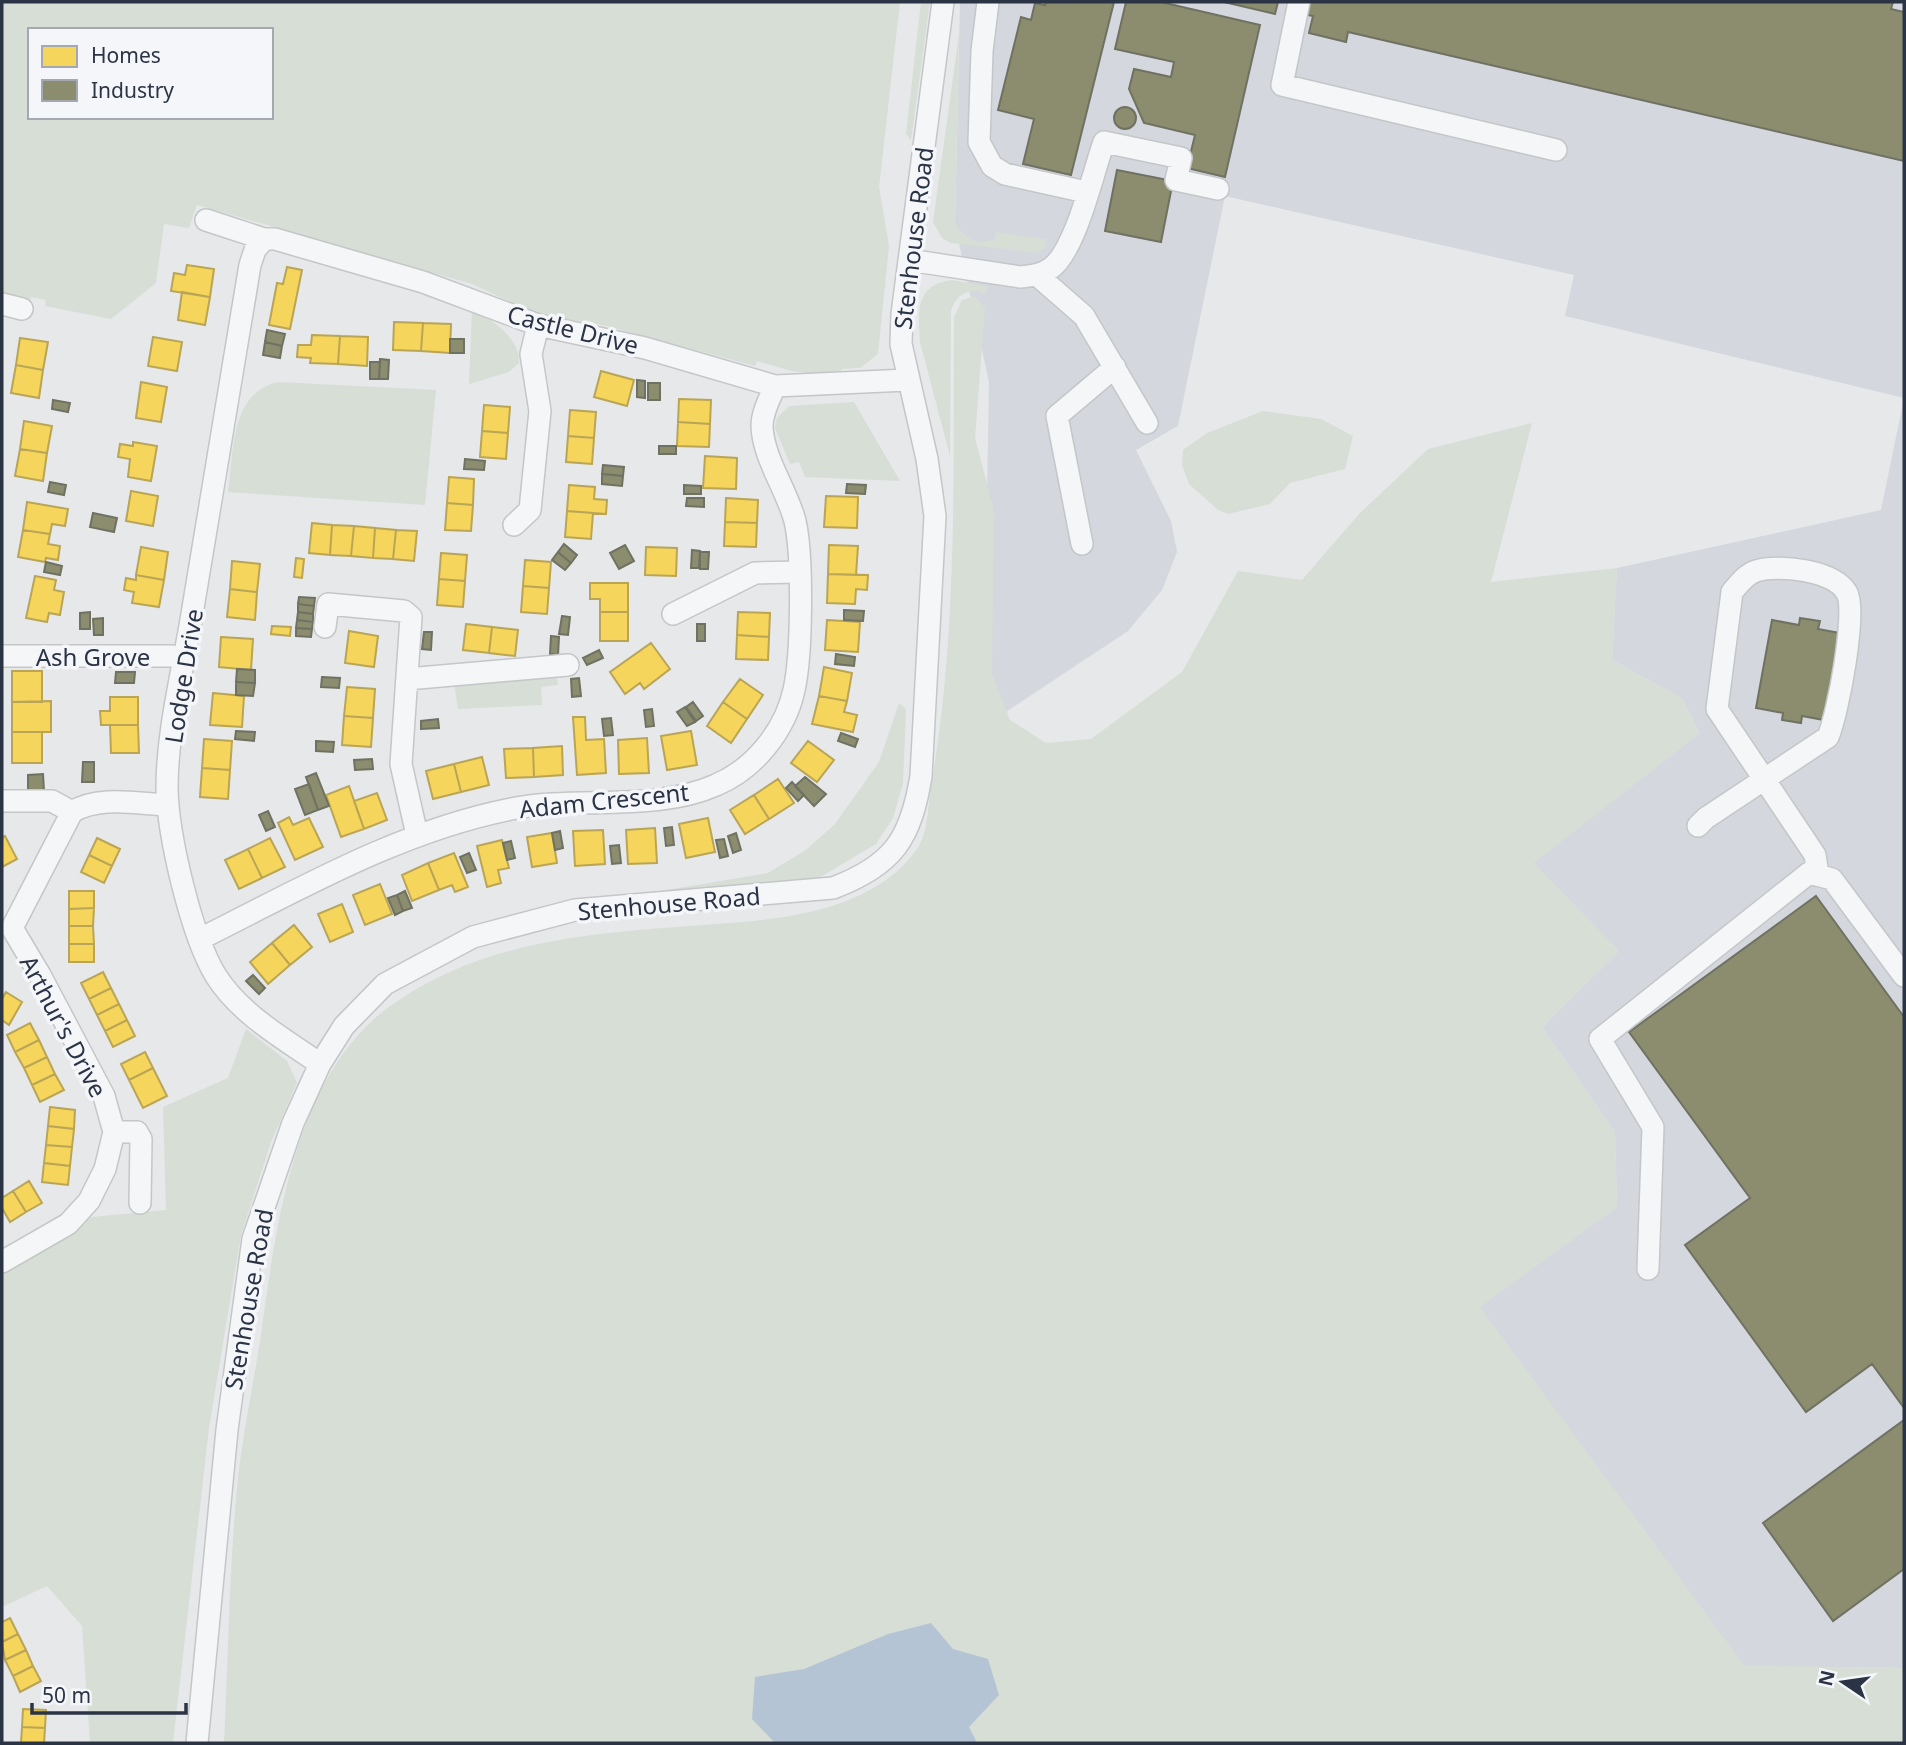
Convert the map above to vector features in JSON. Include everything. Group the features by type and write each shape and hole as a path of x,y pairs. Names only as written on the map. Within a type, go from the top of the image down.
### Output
{"street":[{"name":"Stenhouse Road","path":"197,1743 227,1430 253,1239 271,1178 320,1064 344,1026 385,984 473,937 575,910 833,888 864,876 902,841 915,813 921,776 935,516 927,459 901,344 909,260 943,2"},
{"path":"988,2 982,51 979,142 984,156 1005,174 1086,192"},
{"path":"1299,2 1282,85 1556,150"},
{"path":"909,260 1020,277 1037,275 1051,268 1066,250 1104,142 1181,158 1176,180 1217,190"},
{"name":"Castle Drive","path":"206,220 264,239 275,239 424,282 538,325 645,348 775,386 907,380"},
{"name":"Lodge Drive","path":"264,239 255,250 250,265 169,763 168,805 185,888 200,939 216,975 241,1008 320,1064"},
{"path":"1037,275 1084,316 1147,423"},
{"path":"514,526 530,510 540,411 531,354 538,325"},
{"path":"1082,544 1057,415 1115,367"},
{"name":"Adam Crescent","path":"200,939 417,835 466,819 515,808 695,793 741,772 774,736 794,690 799,572 795,522 762,426 775,386"},
{"path":"1698,825 1764,778 1828,737 1852,617 1847,593 1832,577 1782,568 1755,571 1732,592 1717,709 1764,778 1815,855 1818,874"},
{"path":"673,614 755,573 799,572"},
{"path":"325,627 328,604 404,611 411,617 401,771 417,835"},
{"name":"Ash Grove","path":"2,656 172,656 185,659"},
{"path":"407,679 568,665"},
{"path":"2,800 52,801 72,812 85,804 99,802 168,805"},
{"name":"Arthur's Drive","path":"2,1262 68,1224 89,1201 105,1169 114,1132 104,1096 40,975 7,928 72,812"},
{"path":"1648,1269 1653,1127 1600,1039 1809,873 1832,879 1904,976"},
{"path":"114,1132 137,1132 141,1139 140,1203"}],"shaded area":[{"path":"2,2 900,2 879,187 889,246 878,354 860,368 842,369 838,376 792,371 757,361 755,366 607,326 536,314 472,284 197,205 189,228 164,224 156,283 111,319 45,306 46,300 31,297 29,303 2,298"},
{"path":"921,2 930,2 911,140 906,134"},
{"path":"960,2 1904,2 1904,398 1565,316 1574,275 1225,196 1178,426 1136,450 1171,521 1177,552 1162,590 1128,631 983,727 989,382 955,225"},
{"path":"959,34 955,222 966,236 977,241 995,239 996,232 1047,239 1045,247 1038,253 951,243 942,238 933,222"},
{"path":"952,280 987,286 986,295 974,291 964,293 956,300 951,311 950,456 920,342 919,310 921,301 931,287"},
{"path":"975,296 985,308 975,438 994,511 992,673 1010,720 1046,743 1091,739 1182,672 1238,571 1302,580 1359,514 1428,449 1532,423 1491,582 1617,568 1612,660 1682,698 1699,734 1534,863 1619,951 1542,1027 1615,1132 1617,1207 1480,1307 1744,1665 1904,1668 1904,1743 224,1743 230,1590 243,1439 282,1206 294,1159 310,1115 330,1074 356,1037 389,1007 424,985 461,967 539,944 580,937 760,920 820,909 874,888 898,871 917,849 927,819 946,670 952,552 954,317 962,300"},
{"path":"472,310 503,330 515,345 519,363 509,372 469,384"},
{"path":"278,382 436,390 425,505 228,492 234,442 243,411 251,398 262,388"},
{"path":"1904,398 1904,1668 1744,1666 1479,1307 1617,1207 1615,1132 1542,1027 1619,951 1533,863 1699,733 1682,698 1612,660 1617,568 1881,510"},
{"path":"854,402 900,481 805,477 799,462 790,464 775,428 777,418 789,406"},
{"path":"1263,411 1321,419 1353,436 1345,469 1290,483 1270,504 1228,514 1218,510 1189,484 1182,465 1183,450 1207,433"},
{"path":"556,672 558,685 541,687 542,705 458,709 454,682"},
{"path":"899,703 906,709 903,783 893,818 876,844 817,879 625,897 768,873 806,850 835,824 879,762"},
{"path":"246,1029 287,1061 297,1083 271,1142 241,1235 209,1428 173,1743 90,1743 82,1626 47,1586 2,1607 2,1273 92,1217 166,1210 163,1107 228,1078"}],"water":[{"path":"931,1623 953,1649 988,1659 999,1695 969,1727 977,1743 775,1743 752,1719 755,1677 804,1669 888,1634"}],"building: Homes":[{"path":"187,265 214,269 210,297 171,291 174,273 185,275"},
{"path":"287,267 302,270 290,329 269,325 277,283 283,284"},
{"path":"182,292 210,297 205,325 178,320"},
{"path":"394,322 423,323 421,351 393,350"},
{"path":"423,323 451,324 450,353 421,351"},
{"path":"312,335 340,336 338,364 310,363 311,358 297,357 298,345 311,345"},
{"path":"340,336 368,337 367,366 338,364"},
{"path":"153,337 182,342 177,371 148,366"},
{"path":"20,338 48,342 43,370 16,365"},
{"path":"16,365 43,370 39,398 11,393"},
{"path":"601,371 634,380 627,406 594,397"},
{"path":"141,382 167,387 161,422 136,418"},
{"path":"679,399 711,400 710,424 678,422"},
{"path":"484,405 510,407 508,433 482,431"},
{"path":"570,410 596,412 594,438 568,436"},
{"path":"24,421 52,426 47,453 20,449"},
{"path":"678,422 710,424 709,447 677,446"},
{"path":"482,431 508,433 506,459 480,457"},
{"path":"568,436 594,438 592,464 566,462"},
{"path":"133,442 157,446 151,481 128,477 130,459 118,457 120,444 133,446"},
{"path":"20,449 47,453 43,481 15,476"},
{"path":"705,456 737,458 736,489 703,488"},
{"path":"449,477 474,479 473,505 447,503"},
{"path":"569,485 595,487 594,499 607,500 606,514 567,511"},
{"path":"131,491 158,496 153,526 126,521"},
{"path":"826,496 858,497 857,528 824,527"},
{"path":"726,498 758,500 757,523 725,522"},
{"path":"27,502 68,509 65,526 52,524 50,534 23,530"},
{"path":"447,503 473,505 471,531 445,530"},
{"path":"567,511 593,513 591,539 565,537"},
{"path":"725,522 757,523 756,547 724,546"},
{"path":"312,523 332,525 330,555 309,553"},
{"path":"332,525 354,526 351,556 330,555"},
{"path":"354,526 375,528 373,558 351,556"},
{"path":"375,528 396,530 393,559 373,558"},
{"path":"23,530 50,534 48,544 60,546 58,560 46,558 45,562 18,557"},
{"path":"396,530 417,531 414,561 393,559"},
{"path":"829,545 858,546 856,575 828,574"},
{"path":"141,547 168,552 164,580 136,575"},
{"path":"646,547 677,548 676,576 645,575"},
{"path":"441,553 467,555 465,581 439,579"},
{"path":"296,558 304,559 302,578 294,577"},
{"path":"525,560 551,562 549,588 523,586"},
{"path":"232,561 260,564 257,592 230,589"},
{"path":"828,574 868,575 867,590 856,589 855,604 827,603"},
{"path":"136,575 164,580 159,607 132,603 134,592 124,590 126,578 136,580"},
{"path":"35,576 56,580 54,590 64,592 60,615 49,613 47,622 26,618"},
{"path":"439,579 465,581 463,607 437,605"},
{"path":"590,583 628,583 628,612 600,612 600,599 590,599"},
{"path":"523,586 549,588 547,614 521,612"},
{"path":"230,589 257,592 255,620 227,617"},
{"path":"600,612 628,612 628,641 600,641"},
{"path":"738,612 770,613 769,637 737,635"},
{"path":"827,620 860,622 858,652 825,650"},
{"path":"466,624 492,627 489,653 463,650"},
{"path":"272,626 291,627 290,636 271,634"},
{"path":"492,627 518,630 515,656 489,653"},
{"path":"349,631 378,636 374,667 345,663"},
{"path":"737,635 769,637 768,660 736,659"},
{"path":"221,637 253,639 251,670 219,667"},
{"path":"651,643 670,669 644,689 640,683 625,694 610,672"},
{"path":"824,667 852,673 847,701 819,696"},
{"path":"12,671 42,671 42,702 12,702"},
{"path":"740,679 763,695 747,719 723,702"},
{"path":"347,687 375,689 373,718 344,716"},
{"path":"213,693 244,696 242,727 210,725"},
{"path":"819,696 847,701 844,712 857,715 853,732 812,724"},
{"path":"110,697 138,697 138,725 101,725 100,711 110,711"},
{"path":"51,701 51,732 12,732 12,702"},
{"path":"723,702 747,719 731,743 707,726"},
{"path":"344,716 373,718 371,747 342,745"},
{"path":"573,717 585,717 586,740 604,739 606,773 577,775"},
{"path":"110,725 138,725 139,753 111,753"},
{"path":"691,731 697,765 667,770 661,736"},
{"path":"12,732 42,732 42,763 12,763"},
{"path":"647,738 649,773 619,774 618,740"},
{"path":"204,739 232,741 230,770 202,768"},
{"path":"808,741 834,760 817,782 791,763"},
{"path":"562,746 563,775 534,777 533,748"},
{"path":"533,748 534,777 506,778 504,749"},
{"path":"482,757 489,785 461,792 454,764"},
{"path":"454,764 461,792 433,799 426,771"},
{"path":"202,768 230,770 228,799 200,797"},
{"path":"778,779 794,803 769,819 754,795"},
{"path":"349,786 364,829 341,837 326,795"},
{"path":"377,793 387,820 364,829 354,801"},
{"path":"754,795 769,819 745,834 730,810"},
{"path":"289,817 293,825 309,818 323,847 295,860 278,823"},
{"path":"708,818 715,852 686,858 679,824"},
{"path":"655,828 657,863 628,864 626,830"},
{"path":"603,830 605,864 575,866 573,831"},
{"path":"552,833 557,863 532,867 527,837"},
{"path":"5,836 17,859 2,867 2,838"},
{"path":"97,838 120,849 112,866 89,855"},
{"path":"270,838 285,867 262,878 248,849"},
{"path":"502,840 509,868 498,870 501,883 487,887 477,846"},
{"path":"248,849 262,878 239,889 225,860"},
{"path":"454,853 468,887 455,892 452,885 439,890 428,863"},
{"path":"89,855 112,866 104,883 81,872"},
{"path":"428,863 439,890 412,901 402,875"},
{"path":"380,884 392,914 365,925 353,895"},
{"path":"69,891 94,891 94,908 69,909"},
{"path":"342,904 353,932 330,942 318,914"},
{"path":"94,908 93,926 69,926 69,909"},
{"path":"294,925 312,947 290,965 272,943"},
{"path":"69,926 93,926 94,944 69,944"},
{"path":"272,943 290,965 268,984 250,962"},
{"path":"69,944 94,944 94,962 69,962"},
{"path":"103,972 111,988 89,999 81,983"},
{"path":"111,988 119,1004 97,1015 89,999"},
{"path":"6,992 22,1002 9,1025 2,1020 2,999"},
{"path":"119,1004 127,1020 105,1031 97,1015"},
{"path":"127,1020 135,1036 113,1047 105,1031"},
{"path":"30,1023 39,1040 15,1052 7,1035"},
{"path":"39,1040 47,1057 24,1068 15,1052"},
{"path":"145,1052 153,1068 129,1080 121,1064"},
{"path":"47,1057 55,1074 32,1085 24,1068"},
{"path":"153,1068 167,1096 143,1108 129,1080"},
{"path":"55,1074 64,1090 40,1102 32,1085"},
{"path":"50,1107 75,1110 74,1129 48,1126"},
{"path":"48,1126 74,1129 72,1147 46,1145"},
{"path":"46,1145 72,1147 70,1166 44,1163"},
{"path":"44,1163 70,1166 68,1185 42,1182"},
{"path":"29,1181 42,1203 26,1212 13,1191"},
{"path":"13,1191 26,1212 10,1222 2,1208 2,1198"},
{"path":"10,1618 18,1634 2,1642 2,1622"},
{"path":"18,1634 26,1650 5,1660 2,1642"},
{"path":"26,1650 33,1666 13,1676 5,1660"},
{"path":"33,1666 41,1681 20,1692 13,1676"},
{"path":"23,1709 46,1710 45,1728 22,1727"},
{"path":"22,1727 45,1728 44,1743 21,1743"}],"building: Industry":[{"path":"1046,2 1114,2 1071,175 1023,164 1034,119 998,110 1021,17 1031,20 1035,3 1045,5"},
{"path":"1126,2 1161,2 1260,25 1225,177 1187,168 1195,135 1144,123 1129,89 1134,69 1171,77 1174,62 1115,49"},
{"path":"1224,2 1278,2 1275,14"},
{"path":"1305,2 1893,2 1891,9 1904,12 1904,161 1348,32 1346,42 1309,33 1313,16 1302,14"},
{"path":"1125,107 1133,110 1136,118 1133,126 1125,129 1117,126 1114,118 1117,110"},
{"path":"1117,170 1173,181 1161,242 1105,231"},
{"path":"267,330 285,334 282,346 265,342"},
{"path":"450,339 464,339 464,353 450,353"},
{"path":"265,342 282,346 280,358 263,355"},
{"path":"380,359 389,360 388,379 379,379"},
{"path":"370,362 380,362 379,379 370,379"},
{"path":"637,380 645,381 645,398 637,397"},
{"path":"648,383 660,383 660,400 648,400"},
{"path":"53,400 70,403 68,412 52,409"},
{"path":"659,446 676,446 676,454 659,454"},
{"path":"465,459 485,461 484,470 464,469"},
{"path":"603,465 624,467 623,476 602,474"},
{"path":"602,474 623,476 622,486 602,484"},
{"path":"50,482 66,485 64,495 48,492"},
{"path":"847,484 866,485 865,494 846,493"},
{"path":"684,485 701,486 701,494 684,494"},
{"path":"687,498 704,498 704,507 686,506"},
{"path":"93,513 117,518 114,532 90,527"},
{"path":"564,544 577,555 571,563 558,552"},
{"path":"625,545 634,561 619,569 610,553"},
{"path":"692,550 700,551 699,568 691,568"},
{"path":"558,552 571,563 565,570 552,560"},
{"path":"700,552 709,552 708,569 700,569"},
{"path":"46,562 62,566 60,575 44,572"},
{"path":"299,597 315,598 314,606 298,604"},
{"path":"298,604 314,606 313,614 298,612"},
{"path":"844,610 864,611 863,621 844,620"},
{"path":"90,612 90,629 80,629 80,613"},
{"path":"298,612 313,614 313,622 297,620"},
{"path":"562,616 570,617 568,635 559,634"},
{"path":"103,618 103,635 94,635 93,619"},
{"path":"1800,618 1820,621 1818,629 1840,633 1830,688 1837,689 1824,720 1802,716 1801,723 1782,720 1783,713 1756,708 1772,620 1799,625"},
{"path":"297,620 313,622 312,629 296,628"},
{"path":"697,624 705,624 705,641 697,641"},
{"path":"296,628 312,629 311,637 296,636"},
{"path":"424,632 432,632 431,650 422,649"},
{"path":"551,636 559,637 558,655 550,654"},
{"path":"599,650 603,658 587,665 583,658"},
{"path":"836,654 855,657 854,666 835,664"},
{"path":"237,669 255,670 255,683 236,682"},
{"path":"116,672 135,672 134,683 115,683"},
{"path":"322,677 340,678 339,688 321,687"},
{"path":"579,678 581,696 572,697 571,679"},
{"path":"236,682 255,683 253,696 236,695"},
{"path":"693,702 703,716 696,721 686,707"},
{"path":"685,707 695,722 687,726 677,712"},
{"path":"652,709 654,726 646,727 644,710"},
{"path":"611,718 613,735 604,736 602,719"},
{"path":"438,719 439,728 421,729 421,721"},
{"path":"236,731 255,732 254,741 235,739"},
{"path":"841,733 858,739 855,747 838,741"},
{"path":"316,741 334,742 333,752 316,751"},
{"path":"372,759 373,769 355,770 354,760"},
{"path":"83,762 94,762 94,782 82,782"},
{"path":"316,773 329,806 318,810 306,777"},
{"path":"43,774 44,791 28,791 28,775"},
{"path":"805,777 826,794 814,806 795,786"},
{"path":"792,782 804,795 798,801 786,788"},
{"path":"309,784 318,810 305,815 295,789"},
{"path":"268,811 275,827 266,831 259,815"},
{"path":"672,827 674,845 666,846 664,828"},
{"path":"560,831 563,848 555,850 552,833"},
{"path":"736,833 741,850 733,853 728,836"},
{"path":"724,839 728,856 720,858 716,840"},
{"path":"511,841 515,858 507,860 503,843"},
{"path":"619,845 621,863 612,864 610,846"},
{"path":"469,853 476,870 467,873 460,857"},
{"path":"405,891 412,908 403,911 397,895"},
{"path":"397,895 403,911 395,915 388,898"},
{"path":"1816,896 1904,1017 1904,1408 1872,1364 1806,1412 1685,1245 1750,1198 1629,1032"},
{"path":"253,975 265,988 259,994 246,981"},
{"path":"1904,1420 1904,1569 1833,1621 1763,1523"}]}
